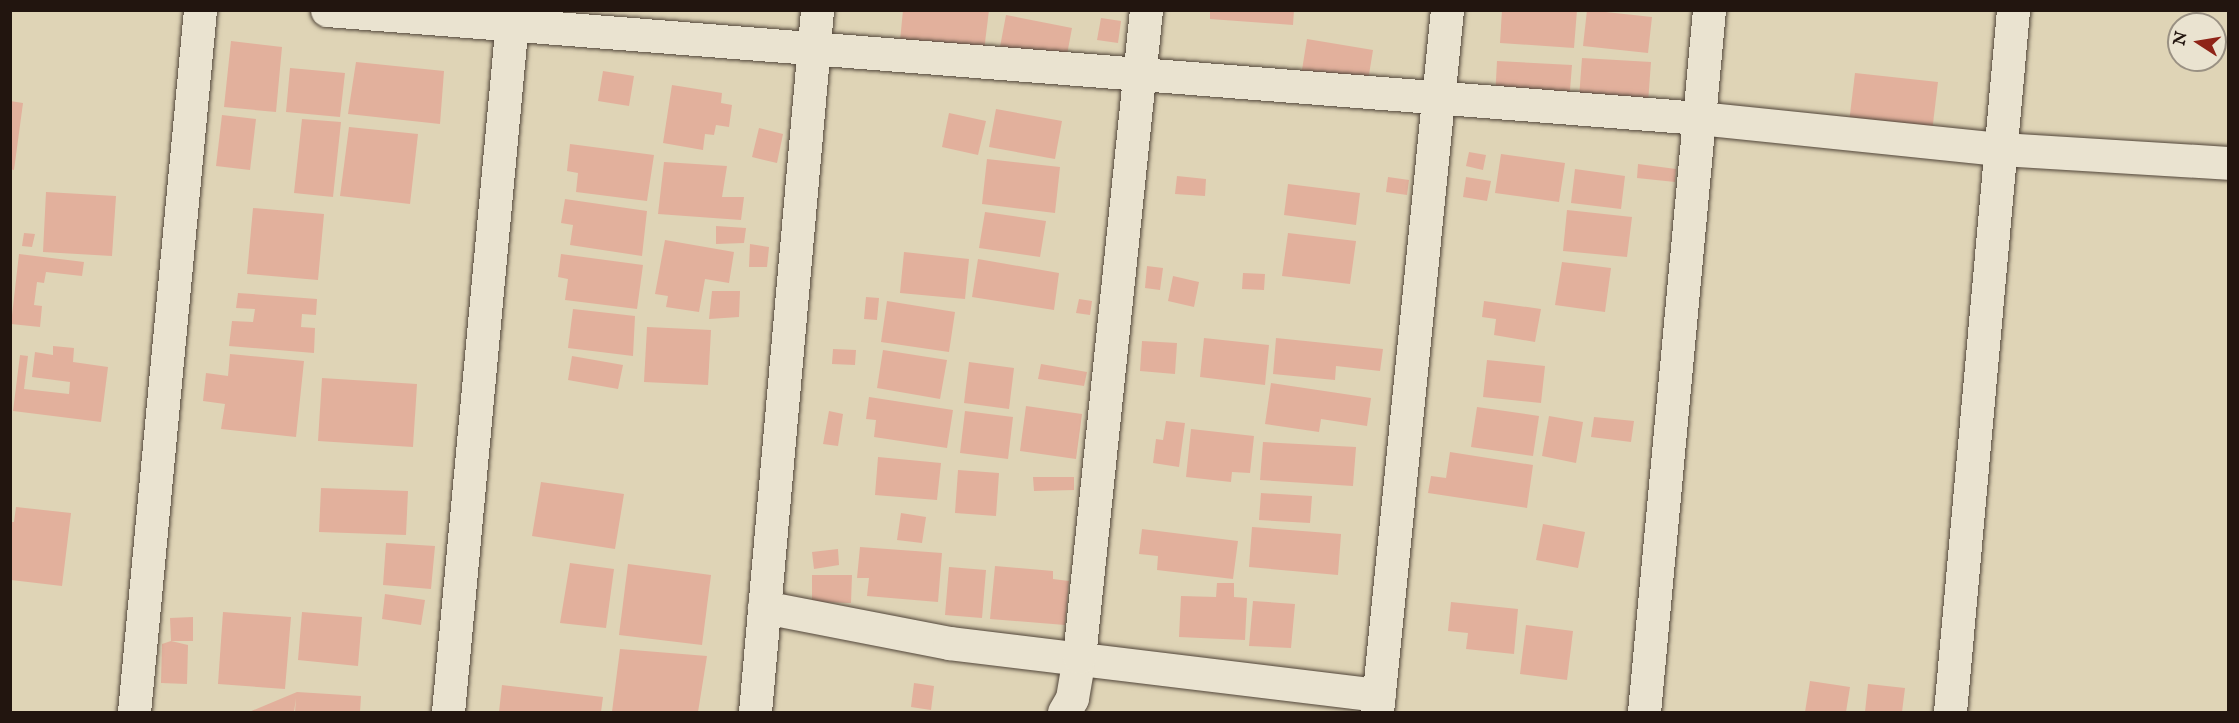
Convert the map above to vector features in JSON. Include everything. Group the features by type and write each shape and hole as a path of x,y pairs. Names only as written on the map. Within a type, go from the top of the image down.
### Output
{"street":[{"path":"134,712 200,10"},
{"path":"327,10 513,18 813,48 1699,118 2001,149 2229,163"},
{"path":"755,712 816,10"},
{"path":"1064,712 1072,698 1079,657 1142,74 1146,10"},
{"path":"764,607 949,643 1079,657 1378,704 1448,10"},
{"path":"1644,712 1709,10"},
{"path":"1950,712 2013,10"},
{"path":"448,712 513,18"}],"building":[{"path":"903,10 989,10 984,51 900,41"},
{"path":"1210,10 1294,10 1293,25 1210,19"},
{"path":"1502,10 1577,10 1574,48 1500,43"},
{"path":"1587,10 1652,17 1648,53 1583,46"},
{"path":"1006,15 1072,28 1066,60 1000,47"},
{"path":"1101,18 1121,21 1118,43 1097,40"},
{"path":"1307,39 1373,50 1367,87 1301,76"},
{"path":"231,41 282,47 276,112 224,107"},
{"path":"1582,58 1651,62 1648,103 1579,98"},
{"path":"1497,61 1572,65 1569,103 1495,99"},
{"path":"356,62 444,71 440,124 348,114"},
{"path":"290,68 345,73 340,117 286,112"},
{"path":"603,71 634,76 629,106 598,101"},
{"path":"1855,73 1938,82 1931,140 1848,131"},
{"path":"672,85 722,93 721,103 732,105 729,127 716,125 714,135 705,134 703,150 663,143"},
{"path":"10,101 23,103 14,170 10,169"},
{"path":"996,109 1062,121 1055,159 989,147"},
{"path":"949,113 986,121 978,155 942,147"},
{"path":"222,115 256,119 250,170 216,166"},
{"path":"302,119 341,122 333,197 294,193"},
{"path":"349,127 418,134 410,204 340,196"},
{"path":"759,128 783,134 777,163 752,157"},
{"path":"570,144 654,155 647,201 576,192 578,173 567,171"},
{"path":"1469,152 1486,155 1483,170 1466,166"},
{"path":"1501,154 1565,163 1559,202 1495,193"},
{"path":"987,159 1060,167 1055,213 982,204"},
{"path":"664,162 727,166 722,197 744,197 741,220 658,214"},
{"path":"1638,164 1676,169 1675,182 1637,178"},
{"path":"1575,169 1625,176 1621,209 1571,203"},
{"path":"1177,176 1206,179 1205,196 1175,194"},
{"path":"1388,177 1409,180 1407,195 1386,192"},
{"path":"1466,177 1491,181 1487,201 1463,197"},
{"path":"1288,184 1360,193 1356,225 1284,215"},
{"path":"46,192 116,196 112,256 43,252"},
{"path":"565,199 647,211 642,256 570,245 573,225 561,223"},
{"path":"253,208 324,214 318,280 247,274"},
{"path":"1567,210 1632,217 1627,257 1563,251"},
{"path":"985,212 1046,221 1040,257 979,248"},
{"path":"716,226 746,228 744,243 716,244"},
{"path":"24,233 35,234 32,247 22,246"},
{"path":"1288,233 1356,241 1350,284 1282,276"},
{"path":"665,240 734,252 729,283 705,279 699,312 666,307 668,296 655,294"},
{"path":"750,244 769,247 767,267 749,267"},
{"path":"904,252 969,259 965,299 900,293"},
{"path":"19,254 84,262 82,276 46,272 44,283 37,282 34,305 42,306 40,327 11,324"},
{"path":"561,254 643,265 637,309 565,300 568,279 558,277"},
{"path":"978,259 1059,273 1054,310 972,297"},
{"path":"1562,262 1611,268 1605,312 1555,305"},
{"path":"1147,266 1163,268 1160,290 1145,288"},
{"path":"1243,273 1265,274 1264,290 1242,289"},
{"path":"1173,276 1199,282 1194,307 1168,301"},
{"path":"712,291 740,291 739,317 709,319"},
{"path":"238,293 317,299 316,315 302,314 301,327 315,328 314,353 229,346 232,321 253,322 255,309 236,308"},
{"path":"866,297 879,298 877,320 864,319"},
{"path":"1079,299 1092,301 1090,315 1076,313"},
{"path":"887,301 955,312 949,352 881,342"},
{"path":"1484,301 1541,309 1535,342 1494,335 1496,319 1482,317"},
{"path":"573,309 635,316 633,356 568,348"},
{"path":"647,327 711,330 708,385 644,382"},
{"path":"1204,338 1269,345 1265,385 1200,377"},
{"path":"1276,338 1383,349 1380,371 1336,366 1335,380 1273,374"},
{"path":"1142,341 1177,343 1175,374 1140,371"},
{"path":"53,346 74,348 73,362 108,367 101,422 13,411 20,355 28,356 24,389 69,394 70,382 32,377 35,352 53,355"},
{"path":"833,349 856,350 855,365 832,364"},
{"path":"883,350 947,360 940,399 877,388"},
{"path":"230,354 304,361 296,437 221,429 225,404 203,401 206,373 228,376"},
{"path":"572,356 623,365 618,389 568,380"},
{"path":"1487,360 1545,366 1541,403 1483,397"},
{"path":"969,362 1014,368 1009,409 964,403"},
{"path":"1041,364 1087,372 1084,386 1038,379"},
{"path":"322,378 417,384 413,447 318,441"},
{"path":"1271,383 1371,398 1367,426 1321,419 1319,432 1265,424"},
{"path":"869,397 953,410 947,448 874,437 876,420 866,419"},
{"path":"1026,406 1082,414 1076,459 1020,451"},
{"path":"1477,407 1539,416 1533,456 1471,447"},
{"path":"829,411 843,414 838,446 823,444"},
{"path":"965,411 1013,417 1008,459 960,453"},
{"path":"1549,416 1583,422 1576,463 1542,456"},
{"path":"1594,417 1634,421 1631,442 1591,437"},
{"path":"1166,421 1185,423 1179,467 1153,463 1156,439 1163,440"},
{"path":"1191,429 1254,436 1250,473 1232,472 1231,482 1186,477"},
{"path":"1263,442 1356,447 1353,486 1260,480"},
{"path":"1450,452 1533,465 1527,508 1428,493 1431,476 1446,478"},
{"path":"878,457 941,463 937,500 875,495"},
{"path":"958,470 999,473 996,516 955,513"},
{"path":"1033,477 1074,477 1074,490 1034,491"},
{"path":"541,482 624,494 615,549 532,536"},
{"path":"321,488 408,491 406,535 319,532"},
{"path":"1261,493 1312,496 1310,523 1259,520"},
{"path":"16,507 71,513 62,586 11,580 10,522 14,522"},
{"path":"901,513 926,517 922,543 897,540"},
{"path":"1543,524 1585,532 1578,568 1536,560"},
{"path":"1252,527 1341,534 1338,575 1249,567"},
{"path":"1142,529 1238,541 1233,579 1157,570 1158,556 1139,554"},
{"path":"386,543 435,546 431,589 383,585"},
{"path":"860,547 942,553 938,602 867,596 869,578 857,578"},
{"path":"838,549 839,565 814,569 812,552"},
{"path":"570,563 614,569 606,628 560,623"},
{"path":"628,564 711,575 702,645 619,635"},
{"path":"995,566 1053,571 1053,579 1069,581 1065,625 990,619"},
{"path":"949,567 986,570 982,618 945,615"},
{"path":"812,575 852,575 851,603 812,602"},
{"path":"1217,583 1234,583 1234,597 1247,598 1245,640 1179,637 1181,596 1216,597"},
{"path":"385,594 425,600 421,625 382,619"},
{"path":"1253,601 1295,604 1291,648 1249,646"},
{"path":"1451,602 1518,609 1514,654 1466,649 1468,633 1448,631"},
{"path":"223,612 291,617 285,689 218,684"},
{"path":"302,612 362,617 358,666 298,660"},
{"path":"193,617 193,641 171,641 170,618"},
{"path":"1526,625 1573,631 1567,680 1520,674"},
{"path":"171,641 188,645 187,684 161,683 162,644"},
{"path":"620,649 707,656 698,712 612,712"},
{"path":"1810,681 1850,687 1846,712 1805,712"},
{"path":"914,683 934,686 931,710 911,707"},
{"path":"1868,684 1905,688 1902,712 1865,712"},
{"path":"502,685 603,697 601,712 499,712"},
{"path":"297,692 361,696 360,712 295,712 296,698 294,712 249,712"}]}
